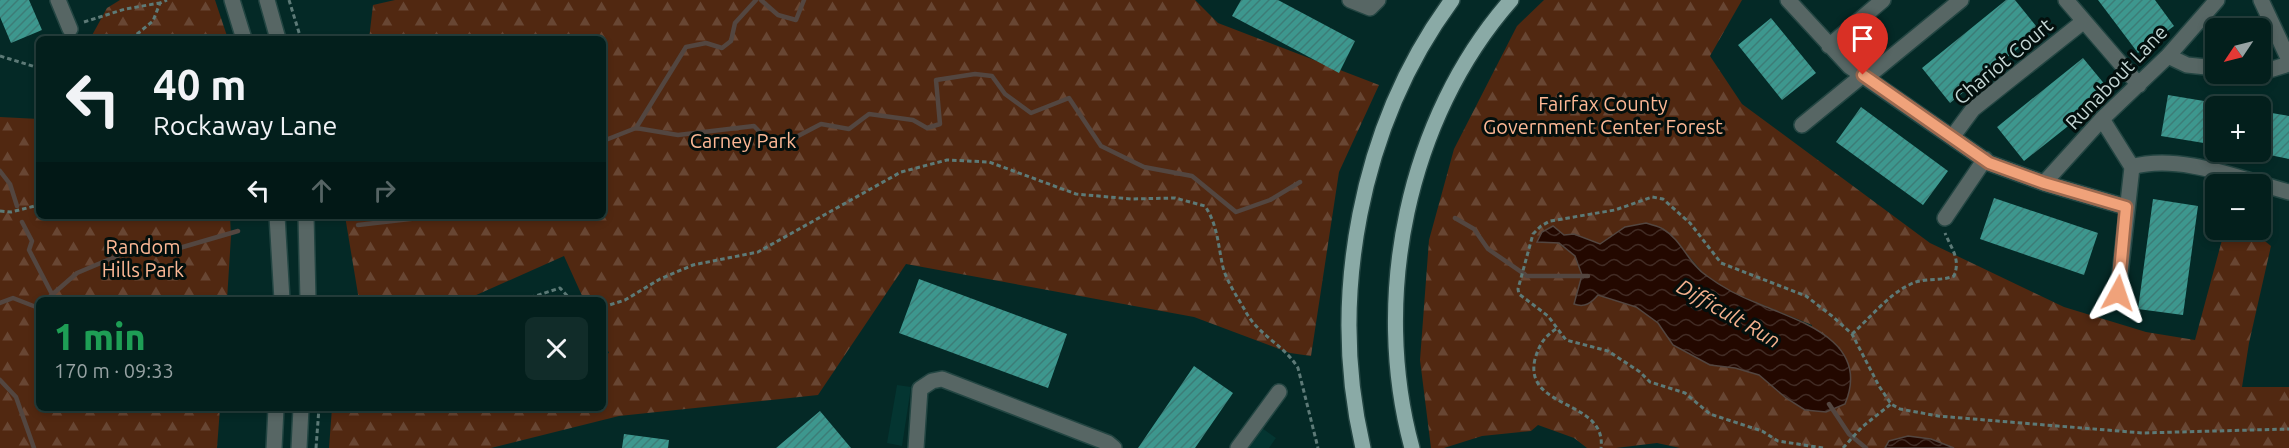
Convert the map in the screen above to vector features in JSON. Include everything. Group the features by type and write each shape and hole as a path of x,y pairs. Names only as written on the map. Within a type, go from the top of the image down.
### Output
{"main road":[{"path":"1363,448 1353,392 1349,339 1352,283 1363,203 1380,142 1402,84 1423,45 1452,0"},
{"path":"1412,448 1398,374 1395,327 1398,265 1405,223 1423,156 1454,83 1478,41 1511,0"}],"street":[{"path":"58,0 70,29"},
{"path":"232,0 243,36"},
{"path":"267,0 277,36"},
{"path":"1350,0 1370,8 1378,0"},
{"path":"1788,0 1849,66 1985,159 2044,183 2126,207"},
{"path":"1829,46 1883,0"},
{"path":"1802,125 1961,0"},
{"path":"2066,0 2139,85"},
{"name":"Runabout Lane","path":"2044,183 2102,119 2168,56 2217,0"},
{"path":"2261,0 2289,62 2271,69"},
{"name":"Chariot Court","path":"1953,136 1973,109 2084,21"},
{"path":"2168,56 2187,64 2205,66"},
{"path":"2102,119 2132,167 2118,293"},
{"path":"1945,218 1985,159"},
{"path":"2132,167 2151,162 2208,170 2289,192"},
{"path":"277,219 282,297"},
{"path":"306,219 308,297"},
{"path":"916,448 920,389 932,381 942,379 1108,443 1114,448"},
{"path":"1238,448 1280,392"},
{"path":"274,448 276,411"},
{"path":"299,448 302,411"}],"path":[{"path":"70,29 90,19 167,0"},
{"path":"289,0 300,36"},
{"path":"135,36 153,21 160,3"},
{"path":"0,56 36,67"},
{"path":"606,306 625,300 660,279 693,265 758,252 901,172 947,160 989,162 1076,194 1131,200 1175,198 1205,206 1209,212 1218,232 1222,264 1249,318 1292,358 1298,368 1318,448"},
{"path":"1823,448 1778,441 1756,429 1710,414 1685,393 1650,382 1640,372 1608,351 1566,340 1548,316 1519,294 1518,285 1533,234 1550,221 1615,210 1652,197 1663,199 1678,210 1721,262 1806,296 1832,315 1852,334 1891,404 1900,409 1938,416 2142,433 2289,429"},
{"path":"0,211 18,211 36,206"},
{"path":"1852,334 1907,285 1922,280 1944,280 1954,276 1957,268 1956,256 1946,234 1945,218"},
{"path":"532,297 560,288 568,297"},
{"path":"1556,329 1540,344 1534,376 1544,392 1582,412 1594,424 1601,435 1601,448"},
{"path":"1843,448 1862,427 1891,404"},
{"path":"316,448 319,411"}],"shaded area":[{"path":"897,385 911,387 902,446 887,443"},
{"path":"1262,428 1276,438 1269,448 1249,448"}],"green space":[{"path":"120,0 215,0 227,36 92,36 107,8"},
{"name":"Carney Park","path":"395,0 1195,0 1218,23 1379,85 1339,172 1311,356 1290,353 1194,317 906,264 818,395 619,416 491,448 329,448 332,411 606,411 606,354 609,353 606,346 606,297 583,297 564,256 472,297 358,297 346,219 606,219 606,36 369,36 373,5"},
{"name":"Fairfax County Government Center Forest","path":"1544,0 1742,0 1710,56 1742,104 1930,243 2064,307 2146,332 2195,340 2222,240 2264,240 2271,246 2249,343 2242,387 2289,387 2289,448 1954,448 1931,439 1889,441 1885,448 1680,448 1657,443 1616,448 1587,448 1574,438 1538,425 1531,431 1482,436 1444,448 1431,448 1420,360 1429,240 1454,149 1517,26","holes":["1625,227 1680,246 1704,274 1731,292 1812,325 1786,398 1759,375 1735,368 1710,365 1673,345 1658,323 1636,307 1598,295 1574,304 1582,275 1575,256 1558,243 1538,242 1574,234 1600,244"]},
{"name":"Random Hills Park","path":"0,117 36,119 36,219 230,219 231,236 227,297 36,297 36,411 220,411 217,448 0,448"}],"water":[{"path":"1646,223 1670,234 1695,266 1719,284 1732,292 1794,318 1828,337 1841,350 1849,365 1851,383 1845,404 1826,412 1805,410 1786,398 1759,375 1735,368 1710,365 1673,345 1658,323 1636,307 1598,295 1588,304 1574,304 1582,275 1575,256 1559,243 1537,242 1542,232 1553,226 1564,235 1574,234 1600,244 1625,227"},
{"path":"1908,436 1931,439 1954,448 1885,448 1889,441"}],"building":[{"path":"0,0 29,0 42,30 11,43 0,17"},
{"path":"1241,0 1278,0 1355,41 1339,73 1232,16"},
{"path":"2006,0 2015,0 2040,31 1950,103 1922,68"},
{"path":"2098,0 2155,0 2174,26 2138,53"},
{"path":"1771,18 1816,73 1782,100 1738,45"},
{"path":"2083,58 2111,92 2024,161 1997,127"},
{"path":"2168,95 2205,101 2205,143 2161,136"},
{"path":"1861,107 1948,171 1923,205 1836,142"},
{"path":"2271,113 2289,116 2289,159 2271,155"},
{"path":"1994,198 2098,233 2084,275 1980,239"},
{"path":"2153,199 2198,206 2183,315 2138,309"},
{"path":"919,279 1067,334 1048,388 899,333"},
{"path":"1194,366 1233,393 1195,448 1138,448"},
{"path":"820,411 851,448 776,448"},
{"path":"624,434 669,440 668,448 622,448"}],"waterway":[{"path":"636,128 686,47 706,43 722,48 731,41 735,23 756,0"},
{"path":"761,0 778,15 796,20 804,0"},
{"name":"Difficult Run","path":"606,140 636,128 678,135 754,126 775,148 821,124 849,129 869,114 913,120 927,128 940,124 936,80 975,74 992,76 1005,94 1031,113 1069,98 1101,146 1144,167 1192,176 1236,212 1270,200 1300,182"},
{"path":"0,171 10,184 17,206"},
{"name":"Difficult Run","path":"1455,218 1474,229 1488,249 1527,276 1588,276"},
{"name":"Difficult Run","path":"358,225 410,219"},
{"path":"22,222 32,241 29,250 53,296"},
{"name":"Difficult Run","path":"49,297 77,273 122,254 176,249 238,231"},
{"name":"Difficult Run","path":"0,303 13,298 36,307"},
{"path":"0,380 16,397 34,448"},
{"name":"Difficult Run","path":"1829,404 1849,434 1866,448"}],"route":[{"path":"1863,75 1989,163 2044,183 2126,207 2118,293"}]}
